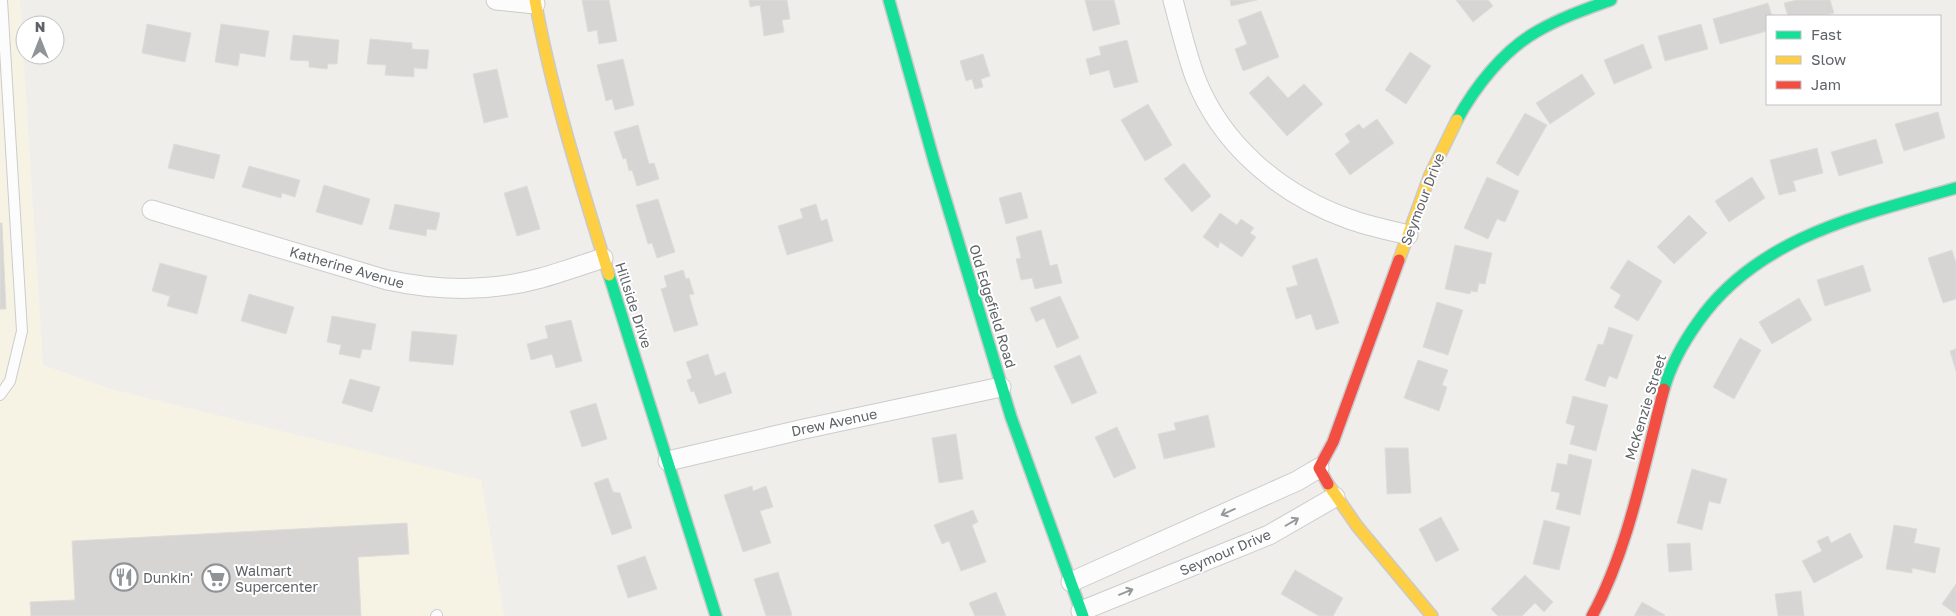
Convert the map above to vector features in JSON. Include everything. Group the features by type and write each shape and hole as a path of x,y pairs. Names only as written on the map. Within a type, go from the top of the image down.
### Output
{"street":[{"path":"496,0 535,2"},
{"name":"Old Edgefield Road","path":"889,0 934,161 1010,417 1082,613"},
{"path":"1173,0 1188,55 1206,100 1218,122 1250,159 1268,175 1324,209 1349,219 1408,235"},
{"name":"Seymour Drive","path":"1319,468 1333,442 1434,162 1468,102 1486,78 1528,37 1540,30 1612,0"},
{"name":"Hillside Drive","path":"535,2 544,51 578,176 716,616"},
{"name":"McKenzie Street","path":"1592,616 1624,539 1668,374 1680,347 1699,318 1732,281 1789,244 1840,224 1956,188"},
{"name":"Katherine Avenue","path":"152,210 387,280 414,286 442,289 511,285 603,258"},
{"name":"Drew Avenue","path":"668,461 804,429 1001,387"},
{"path":"1071,582 1288,484 1319,468 1334,497 1354,524 1432,616"},
{"name":"Seymour Drive","path":"1082,613 1269,535 1334,497"}],"lane":[{"path":"0,395 10,381 22,332 2,0"}],"shaded area":[{"path":"0,0 20,0 21,15 15,15 15,65 24,65 43,365 111,389 481,480 504,616 0,616"}],"building":[{"path":"582,0 609,0 617,41 599,44 597,30 588,32"},
{"path":"749,0 787,0 790,19 782,20 784,32 764,36 760,5 750,7"},
{"path":"1085,0 1114,0 1120,24 1093,31"},
{"path":"1230,0 1257,0 1231,6"},
{"path":"1456,0 1488,0 1493,6 1473,22"},
{"path":"1797,0 1830,0 1834,13 1827,15 1788,15 1784,3"},
{"path":"1768,3 1772,15 1766,15 1766,31 1720,44 1713,19"},
{"path":"1261,11 1279,57 1243,71 1235,49 1247,44 1238,20"},
{"path":"147,24 191,33 185,62 142,53"},
{"path":"221,24 269,31 265,57 240,53 238,66 215,62"},
{"path":"1701,24 1708,49 1665,61 1658,36"},
{"path":"293,35 339,40 337,64 328,64 327,69 309,67 309,61 290,60"},
{"path":"370,39 412,43 412,49 429,50 427,69 414,68 414,77 385,75 386,65 367,64"},
{"path":"1127,40 1138,82 1114,88 1109,70 1090,75 1086,59 1101,55 1099,47"},
{"path":"1643,44 1652,68 1614,84 1604,60"},
{"path":"1410,52 1431,66 1406,104 1385,90"},
{"path":"983,54 990,76 981,79 983,87 975,89 972,79 966,81 960,61"},
{"path":"623,59 634,105 615,110 612,99 606,101 597,65"},
{"path":"497,69 508,117 484,123 473,74"},
{"path":"1582,74 1595,94 1550,124 1536,103"},
{"path":"1268,76 1288,98 1304,84 1323,104 1287,136 1249,93"},
{"path":"1148,104 1172,145 1145,161 1121,120"},
{"path":"1938,112 1945,138 1904,151 1895,124"},
{"path":"1525,113 1547,125 1518,176 1496,163"},
{"path":"1377,119 1394,143 1350,175 1335,154 1350,142 1345,134 1359,124 1363,129"},
{"path":"638,125 649,164 654,163 659,179 637,186 632,170 629,171 626,158 623,159 614,132"},
{"path":"1876,139 1883,163 1839,176 1831,152"},
{"path":"174,144 220,155 214,179 168,168"},
{"path":"1817,148 1823,173 1793,181 1796,191 1779,195 1770,160"},
{"path":"1184,163 1211,196 1192,212 1164,179"},
{"path":"249,166 300,180 295,197 282,193 281,198 242,187"},
{"path":"1487,177 1519,191 1505,222 1497,219 1488,239 1464,228"},
{"path":"1752,177 1765,198 1729,222 1715,201"},
{"path":"324,185 370,199 362,225 316,212"},
{"path":"527,186 540,229 517,236 504,193"},
{"path":"1021,192 1028,218 1006,224 999,198"},
{"path":"658,199 675,252 657,258 652,243 648,244 636,205"},
{"path":"395,204 440,213 436,230 427,229 426,236 389,229"},
{"path":"816,204 821,221 827,219 833,241 787,255 778,226 803,218 800,209"},
{"path":"1220,213 1237,225 1241,219 1254,228 1250,233 1256,237 1242,257 1220,242 1218,248 1203,237"},
{"path":"1689,215 1707,233 1674,264 1657,247"},
{"path":"0,223 2,223 6,309 0,309"},
{"path":"1041,230 1050,266 1057,264 1062,283 1035,289 1032,278 1021,280 1016,259 1021,258 1016,237"},
{"path":"1455,245 1492,253 1485,284 1479,283 1477,292 1471,291 1470,294 1445,289"},
{"path":"1952,250 1956,263 1956,299 1943,303 1928,258"},
{"path":"1317,258 1339,323 1316,330 1311,314 1296,319 1286,288 1298,285 1292,266"},
{"path":"1628,260 1662,281 1638,321 1614,307 1621,295 1610,288"},
{"path":"160,263 207,276 197,314 167,306 170,296 152,291"},
{"path":"1863,265 1871,291 1825,306 1817,280"},
{"path":"683,270 686,279 689,278 694,294 689,295 698,325 674,332 661,289 667,287 664,276"},
{"path":"249,294 294,307 286,334 241,321"},
{"path":"1060,296 1079,338 1057,348 1044,318 1036,322 1030,308"},
{"path":"1799,298 1812,320 1772,344 1759,322"},
{"path":"1437,302 1463,310 1448,355 1423,347"},
{"path":"332,316 376,324 371,350 362,349 360,358 339,354 341,345 327,342"},
{"path":"571,320 582,361 556,368 552,354 531,360 527,344 548,338 545,326"},
{"path":"1609,327 1633,335 1617,379 1609,376 1605,387 1585,380 1598,344 1603,345"},
{"path":"412,331 457,335 453,365 409,361"},
{"path":"1740,338 1761,350 1734,399 1713,387"},
{"path":"1956,349 1956,371 1950,351"},
{"path":"708,354 715,376 725,372 732,393 699,404 694,391 691,392 687,380 692,378 686,362"},
{"path":"1080,355 1097,393 1072,404 1054,366"},
{"path":"1418,360 1448,370 1442,385 1447,387 1439,411 1404,398"},
{"path":"350,379 380,387 372,412 342,403"},
{"path":"1573,396 1608,405 1596,451 1570,444 1575,426 1566,423"},
{"path":"596,403 607,439 582,447 570,411"},
{"path":"1208,415 1215,447 1164,459 1158,434 1176,430 1174,423"},
{"path":"1117,427 1136,468 1114,478 1095,437"},
{"path":"956,434 963,479 939,483 932,438"},
{"path":"1385,448 1408,448 1411,493 1387,494"},
{"path":"1569,454 1592,460 1580,515 1556,509 1560,493 1551,491 1557,463 1567,465"},
{"path":"1692,469 1727,479 1720,504 1709,501 1702,530 1677,523"},
{"path":"608,478 613,492 620,493 632,528 612,535 594,483"},
{"path":"752,486 753,491 766,486 773,507 760,511 771,543 743,552 724,495"},
{"path":"973,510 978,522 972,525 986,562 961,571 949,541 942,544 934,525"},
{"path":"1441,517 1459,550 1436,562 1419,529"},
{"path":"1544,520 1570,527 1559,570 1533,564"},
{"name":"Walmart Supercenter","path":"407,523 409,554 358,557 361,616 31,616 30,602 75,600 72,541"},
{"path":"1894,525 1917,529 1914,543 1940,548 1935,573 1912,568 1912,573 1886,569"},
{"path":"1850,533 1863,557 1814,583 1802,561 1822,551 1817,541 1828,536 1831,543"},
{"path":"1690,543 1692,570 1669,572 1667,544"},
{"path":"645,556 657,589 628,598 617,566"},
{"path":"1295,570 1343,598 1333,616 1319,616 1281,594"},
{"path":"778,572 792,615 766,616 754,579"},
{"path":"1525,575 1553,602 1544,612 1535,603 1522,616 1498,616 1491,609"},
{"path":"1956,584 1956,614 1942,604"},
{"path":"1801,591 1804,616 1778,616 1775,594"},
{"path":"996,592 1006,616 975,616 969,603"},
{"path":"1642,602 1665,615 1634,616"}],"traffic: fast":[{"path":"889,0 934,161 1011,417 1083,616"},
{"path":"1457,120 1481,83 1512,49 1554,22 1611,0"},
{"path":"1664,389 1678,354 1698,322 1722,293 1750,269 1781,249 1814,233 1884,208 1956,188"},
{"path":"609,275 716,616"}],"traffic: slow":[{"path":"535,0 559,104 609,275"},
{"path":"1399,260 1430,175 1457,120"},
{"path":"1328,484 1357,526 1432,616"}],"traffic: jam":[{"path":"1328,484 1319,468 1333,442 1399,260"},
{"path":"1592,616 1605,590 1626,534 1664,389"}],"place":[{"name":"Dunkin'","path":"124,577"},
{"name":"Walmart Supercenter","path":"216,578"}]}
